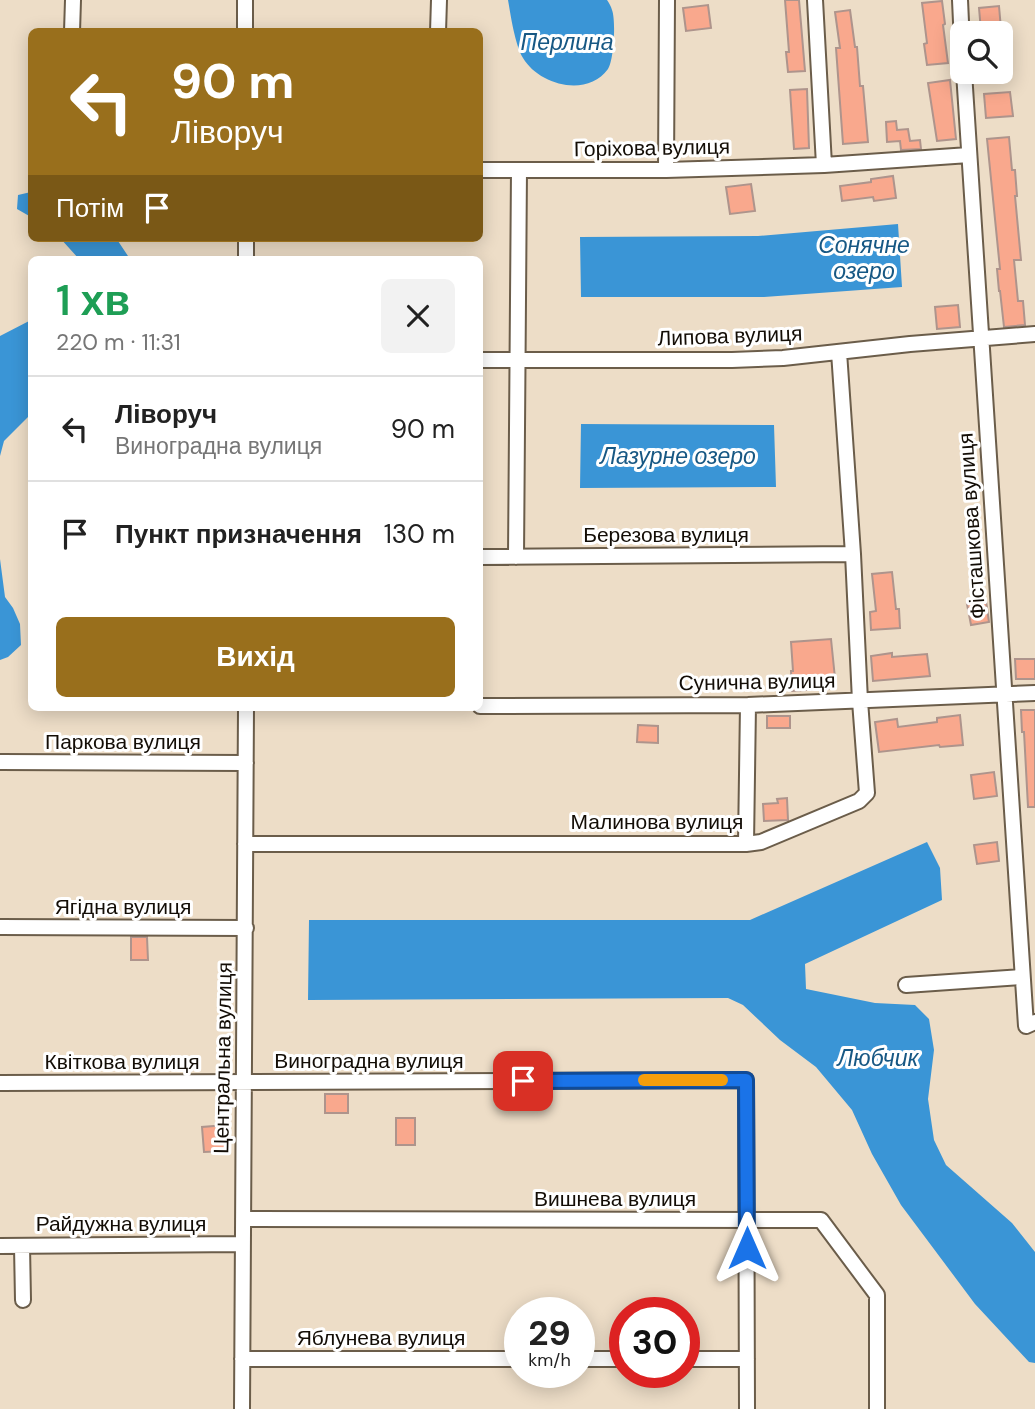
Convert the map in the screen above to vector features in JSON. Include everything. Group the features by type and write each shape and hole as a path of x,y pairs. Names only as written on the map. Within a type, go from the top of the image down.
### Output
{"street":[{"path":"72,28 73,0"},
{"path":"245,0 245,28"},
{"path":"438,28 439,0"},
{"path":"666,170 667,0"},
{"path":"815,0 824,165"},
{"path":"960,0 961,21"},
{"name":"Фісташкова вулиця","path":"965,84 1026,1027 1035,1022"},
{"name":"Горіхова вулиця","path":"483,170 666,170 824,165 969,155"},
{"path":"516,557 519,170"},
{"name":"Липова вулиця","path":"483,360 782,358 1035,334"},
{"name":"Малинова вулиця","path":"245,844 746,844 761,842 859,801 867,793 839,352"},
{"name":"Березова вулиця","path":"483,557 853,554"},
{"name":"Сунична вулиця","path":"483,706 748,705 1035,693"},
{"path":"746,844 748,705"},
{"name":"Центральна вулиця","path":"242,1409 246,711"},
{"name":"Паркова вулиця","path":"0,762 246,763"},
{"name":"Ягідна вулиця","path":"0,927 246,928"},
{"path":"906,985 1022,977"},
{"name":"Виноградна вулиця","path":"244,1083 746,1080 747,1220"},
{"name":"Квіткова вулиця","path":"0,1083 244,1083"},
{"name":"Вишнева вулиця","path":"243,1219 821,1220 877,1295 877,1409"},
{"path":"747,1220 747,1409"},
{"name":"Райдужна вулиця","path":"0,1246 243,1244"},
{"path":"22,1246 23,1300"},
{"name":"Яблунева вулиця","path":"242,1359 504,1359"},
{"path":"700,1359 747,1359"}],"water":[{"name":"Перлина","path":"508,0 607,0 613,15 614,31 608,69 599,78 576,85 564,85 540,75 530,67 520,52"},
{"path":"28,193 28,215 17,209 18,195"},
{"name":"Сонячне озеро","path":"898,224 902,287 764,297 581,297 580,237 758,236"},
{"path":"64,242 119,242 128,256 76,256"},
{"path":"28,322 28,417 4,441 0,456 0,336"},
{"name":"Лазурне озеро","path":"581,424 774,425 776,487 580,488"},
{"path":"0,559 5,597 20,624 21,645 8,657 0,660"},
{"name":"Любчик","path":"927,842 940,868 942,900 805,964 806,989 875,1003 915,1005 929,1019 934,1050 928,1099 934,1140 946,1165 1012,1223 1035,1252 1035,1363 1029,1362 975,1304 901,1205 872,1154 852,1110 816,1067 780,1040 743,1005 728,998 308,1000 309,920 750,920"}],"building":[{"path":"785,0 799,0 805,71 788,72"},
{"path":"942,1 948,63 927,65 922,3"},
{"path":"708,5 711,28 686,31 683,8"},
{"path":"999,6 1000,21 980,21 979,8"},
{"path":"850,10 857,47 860,86 863,86 868,142 843,144 836,48 840,48 835,12"},
{"path":"950,80 956,139 937,141 928,83"},
{"path":"807,89 809,148 794,149 790,90"},
{"path":"1010,92 1013,116 986,118 984,94"},
{"path":"896,121 897,130 908,129 910,141 920,140 921,149 901,150 900,141 887,142 886,122"},
{"path":"1009,137 1012,170 1015,170 1021,260 1014,260 1018,301 1023,301 1025,325 1004,327 987,139"},
{"path":"893,176 896,198 874,201 873,197 842,201 840,186"},
{"path":"751,184 755,211 730,214 726,187"},
{"path":"958,305 960,327 937,329 935,307"},
{"path":"892,572 900,628 871,630 870,612 876,611 872,574"},
{"path":"986,601 989,622 971,625 967,604"},
{"path":"831,639 836,688 792,691 791,642"},
{"path":"892,653 892,657 927,654 930,676 873,681 871,656"},
{"path":"1015,659 1035,659 1035,679 1016,679"},
{"path":"1021,710 1035,710 1035,807 1028,807"},
{"path":"960,715 963,745 879,752 875,722 897,719 898,727 937,722 937,718"},
{"path":"767,716 790,716 790,728 767,728"},
{"path":"638,725 658,726 658,743 637,742"},
{"path":"994,772 997,796 974,799 971,775"},
{"path":"787,798 788,820 764,821 763,804 778,803 777,799"},
{"path":"997,842 999,861 977,864 974,845"},
{"path":"131,937 147,937 148,960 131,960"},
{"path":"325,1094 348,1094 348,1113 325,1113"},
{"path":"396,1118 415,1118 415,1145 396,1145"},
{"path":"226,1125 227,1151 204,1152 202,1127"}],"slow traffic":[{"path":"644,1080 722,1080"}],"route":[{"path":"523,1081 746,1080 747,1248"}]}
